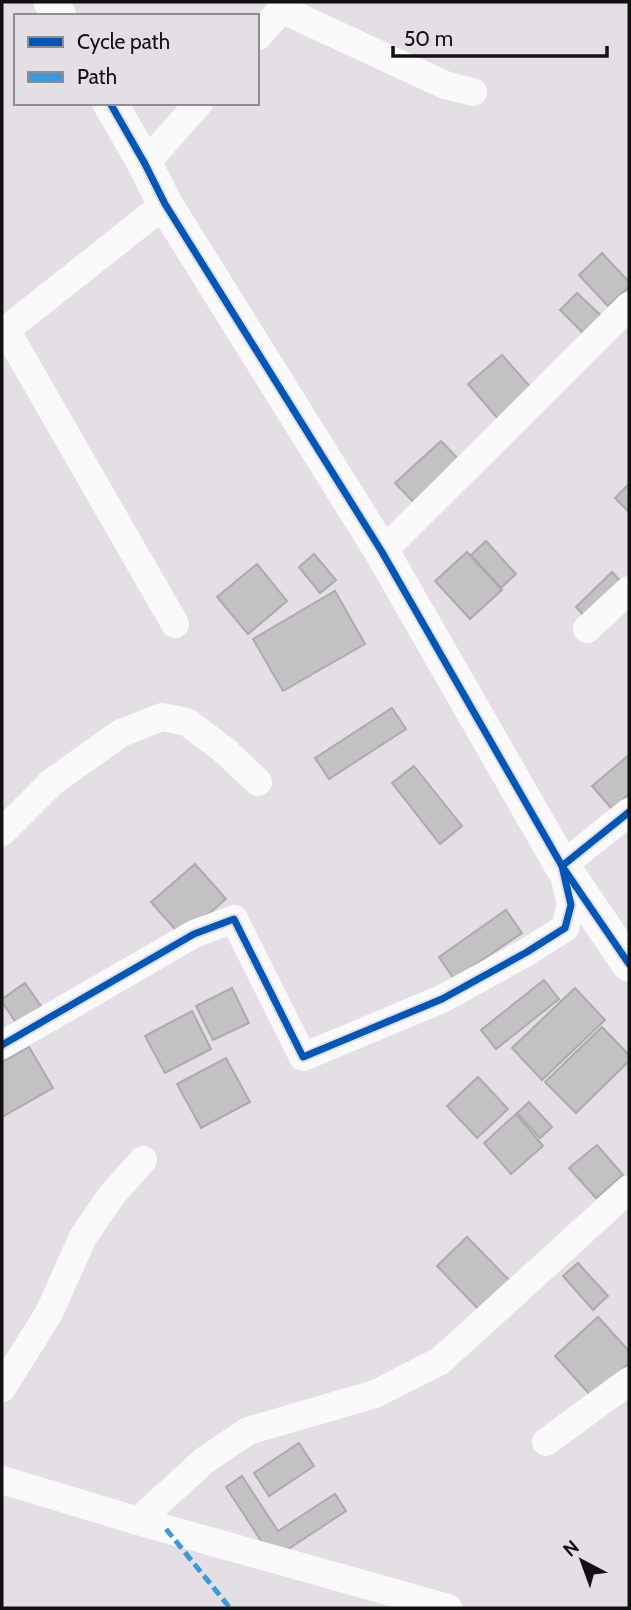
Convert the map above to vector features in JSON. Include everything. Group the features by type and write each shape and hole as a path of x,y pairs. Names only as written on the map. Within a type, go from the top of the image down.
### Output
{"street":[{"path":"259,35 284,5 445,85 473,92"},
{"path":"111,105 165,204 382,552 562,866 629,964"},
{"path":"145,164 197,105"},
{"path":"165,204 4,332 175,624"},
{"path":"382,552 629,306"},
{"path":"587,629 629,590"},
{"path":"2,832 52,782 121,733 162,717 187,722 258,782"},
{"path":"562,866 629,812"},
{"path":"2,1045 194,934 234,919 303,1057 442,999 565,928 571,905 562,866"},
{"path":"2,1388 49,1313 83,1237 111,1196 143,1160"},
{"path":"138,1521 205,1460 248,1431 375,1394 440,1361 629,1189"},
{"path":"546,1442 629,1381"},
{"path":"2,1480 448,1608"}],"building":[{"path":"602,253 629,282 629,287 608,306 579,275"},
{"path":"577,293 608,322 590,340 560,310"},
{"path":"502,355 533,390 499,420 468,384"},
{"path":"441,441 466,467 421,510 395,483"},
{"path":"629,484 629,512 615,498"},
{"path":"486,541 516,574 501,588 471,555"},
{"path":"467,552 502,590 470,619 435,581"},
{"path":"314,554 336,580 320,593 299,567"},
{"path":"257,564 287,601 248,634 217,597"},
{"path":"612,572 626,587 589,621 576,607"},
{"path":"335,591 365,644 283,691 253,639"},
{"path":"392,708 406,729 329,779 315,758"},
{"path":"629,755 629,794 612,809 592,786"},
{"path":"414,766 462,826 440,844 392,783"},
{"path":"195,864 226,899 182,937 151,902"},
{"path":"506,910 522,933 454,979 439,957"},
{"path":"544,980 559,999 496,1049 481,1030"},
{"path":"25,983 41,1006 17,1024 2,999"},
{"path":"232,988 249,1023 213,1040 196,1006"},
{"path":"575,988 605,1020 542,1080 512,1048"},
{"path":"192,1011 211,1049 165,1073 145,1036"},
{"path":"602,1027 629,1055 629,1061 576,1113 545,1082"},
{"path":"29,1047 53,1088 2,1117 2,1062"},
{"path":"226,1058 250,1102 201,1128 177,1084"},
{"path":"478,1077 508,1109 477,1138 447,1106"},
{"path":"529,1102 552,1127 540,1138 517,1113"},
{"path":"516,1114 543,1146 511,1174 484,1143"},
{"path":"597,1145 623,1175 596,1198 569,1168"},
{"path":"467,1237 513,1284 483,1314 437,1266"},
{"path":"578,1263 608,1296 593,1310 563,1276"},
{"path":"598,1317 629,1351 629,1363 592,1397 555,1356"},
{"path":"299,1443 314,1466 269,1496 254,1473"},
{"path":"242,1476 278,1531 335,1494 346,1511 273,1559 226,1487"}],"marked path":[{"path":"166,1529 230,1608"}],"cycle path":[{"path":"111,105 165,204 382,552 562,866 629,964"},
{"path":"2,1045 194,934 234,919 303,1057 442,999 565,928 571,905 562,866 629,812"}]}
